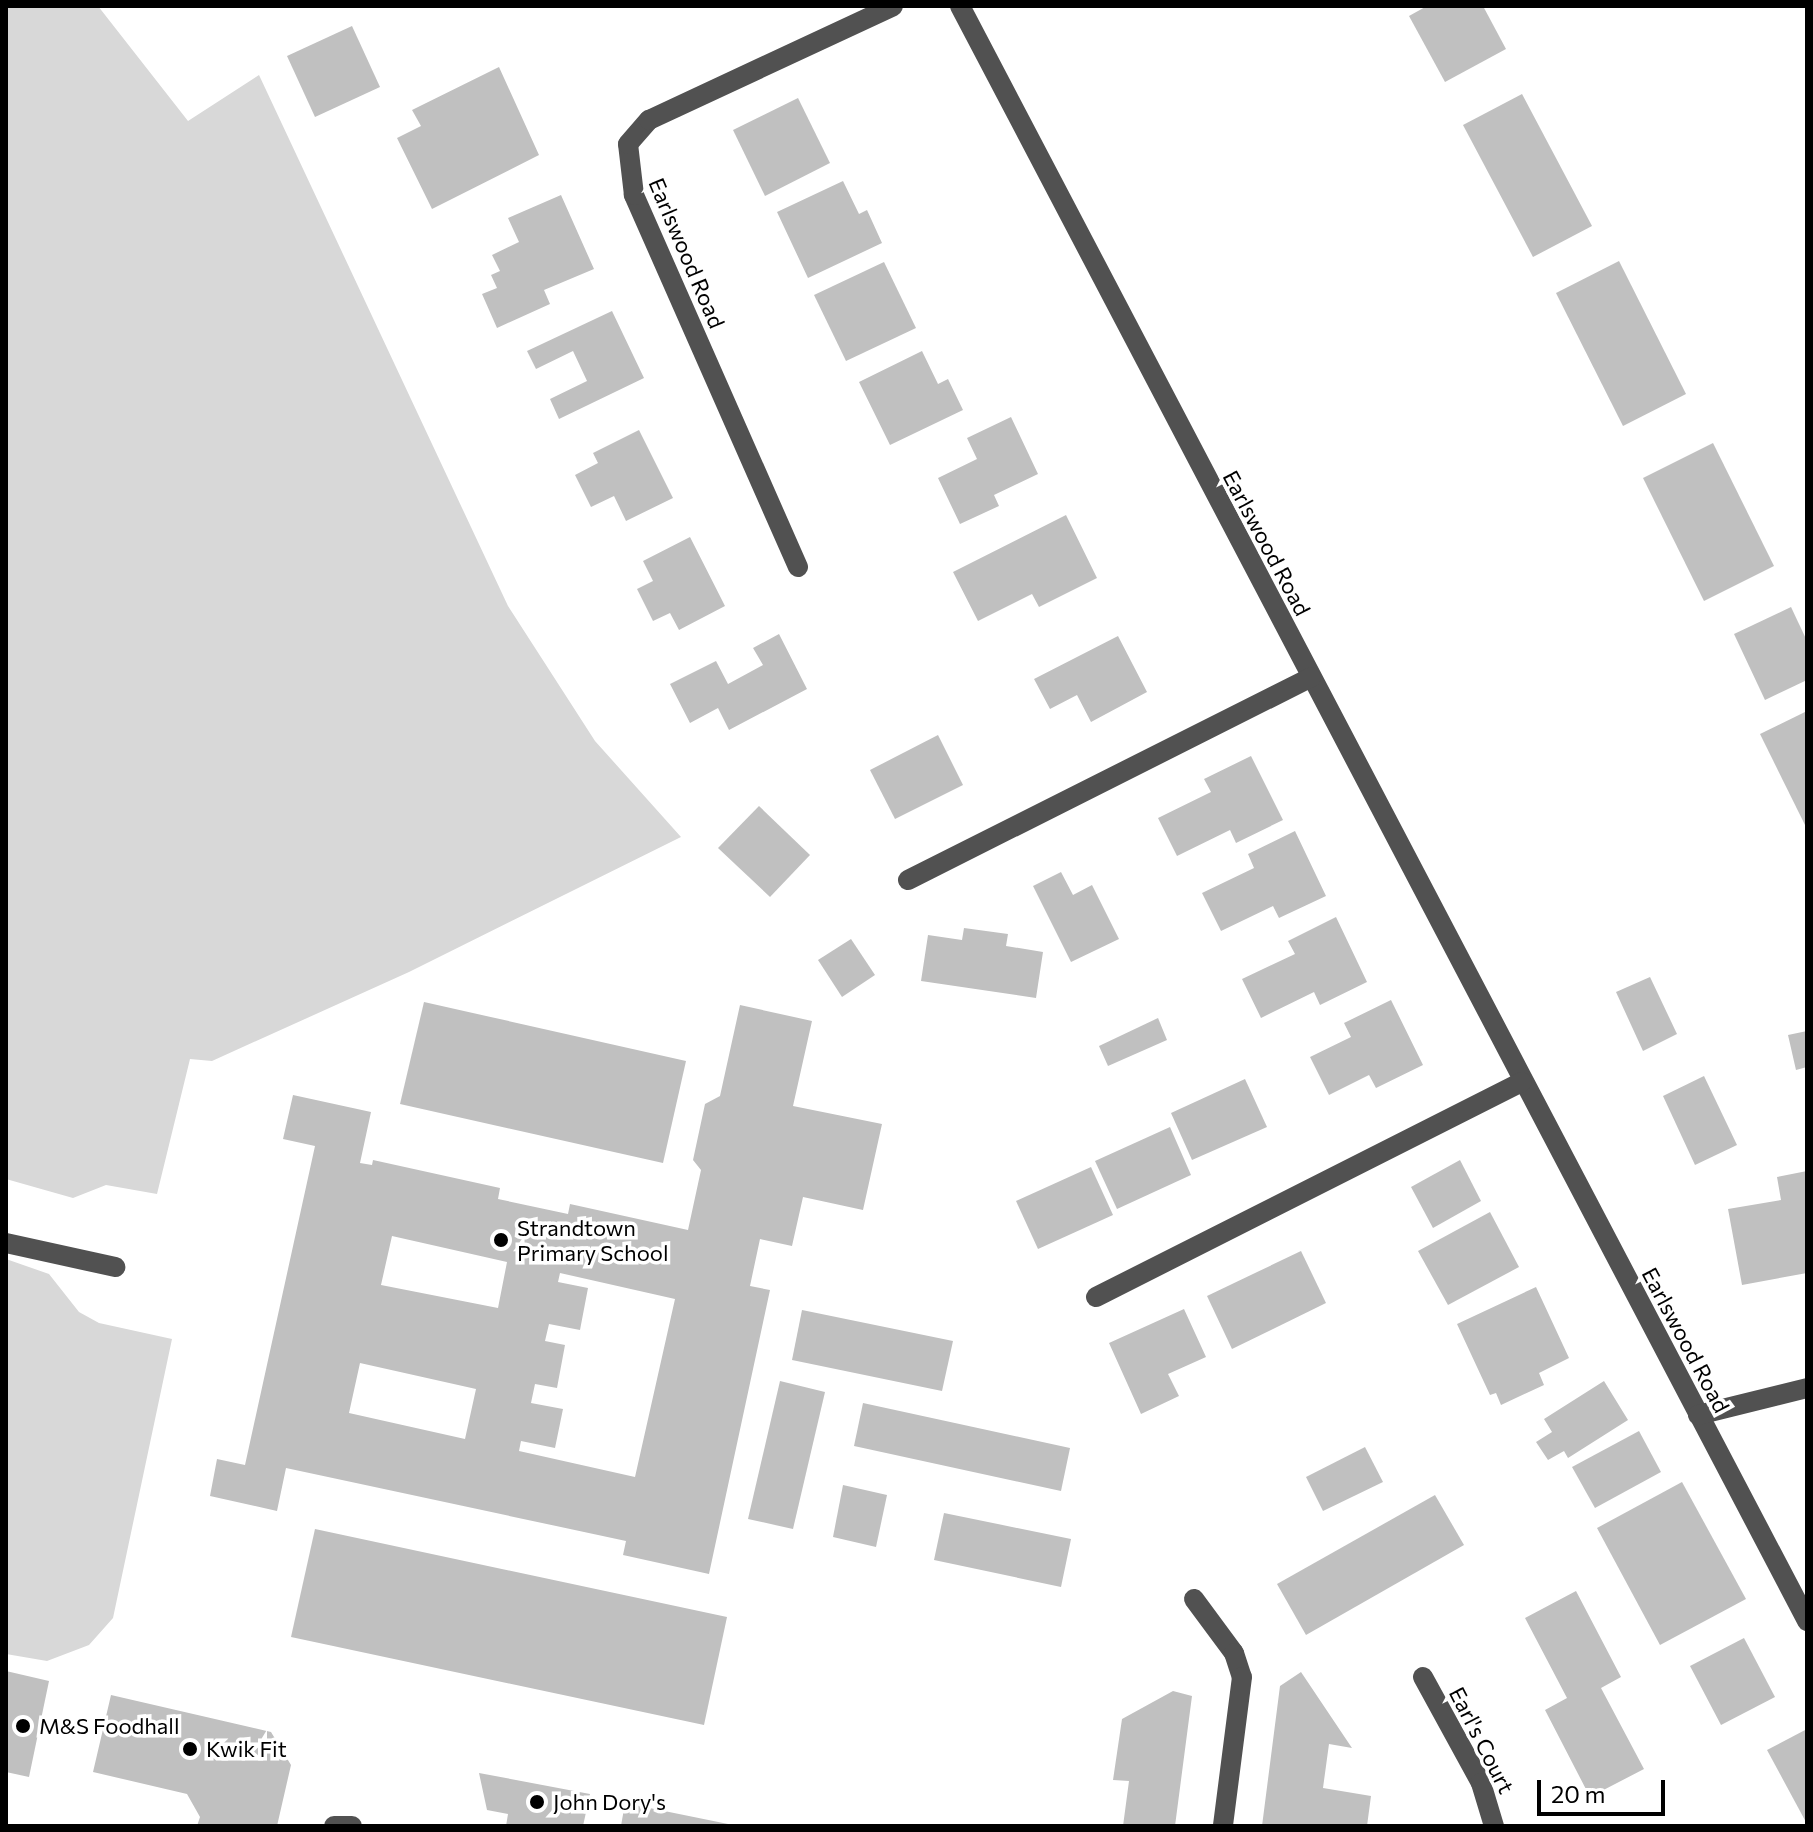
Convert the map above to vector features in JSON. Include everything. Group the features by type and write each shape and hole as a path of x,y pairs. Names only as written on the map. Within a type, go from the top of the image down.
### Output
{"street":[{"name":"Earlswood Road","path":"798,567 634,195 628,144 649,120 893,6"},
{"name":"Earlswood Road","path":"960,6 1807,1621"},
{"path":"908,880 1311,677"},
{"path":"1096,1297 1522,1082"},
{"path":"6,1243 115,1267"},
{"path":"1698,1415 1807,1388"},
{"path":"1194,1599 1234,1653 1242,1677 1223,1826"},
{"name":"Earl's Court","path":"1423,1677 1481,1783 1494,1826"},
{"path":"334,1826 352,1826"}],"shaded area":[{"path":"6,6 98,6 188,121 259,75 508,606 595,741 681,837 409,972 212,1061 190,1059 157,1194 106,1185 73,1198 6,1179"},
{"path":"6,1259 49,1274 79,1312 99,1323 172,1339 113,1618 89,1645 47,1661 6,1654"}],"building":[{"path":"1427,6 1483,6 1506,49 1445,82 1409,16"},
{"path":"352,26 380,87 315,117 287,56"},
{"path":"499,67 539,155 432,209 397,138 421,126 412,110"},
{"path":"1522,94 1592,226 1533,257 1463,125"},
{"path":"798,98 830,163 765,196 733,130"},
{"path":"843,181 859,214 867,210 882,243 808,278 777,212"},
{"path":"561,195 594,269 544,290 550,304 497,328 482,294 497,288 491,275 500,271 492,255 519,242 508,218"},
{"path":"1619,261 1686,394 1623,426 1556,293"},
{"path":"884,262 916,328 846,361 814,295"},
{"path":"612,311 644,378 559,419 550,399 587,381 573,351 536,369 527,351"},
{"path":"922,351 938,384 948,379 963,410 890,445 859,382"},
{"path":"1011,417 1038,474 994,495 999,506 960,524 938,478 977,459 967,438"},
{"path":"639,430 673,498 626,521 614,496 591,507 575,475 598,463 593,453"},
{"path":"1713,443 1774,566 1704,601 1643,478"},
{"path":"1066,515 1097,578 1039,607 1032,594 978,621 953,572"},
{"path":"690,537 725,606 679,630 670,613 653,621 637,589 653,581 643,561"},
{"path":"1791,607 1807,641 1807,680 1765,700 1734,634"},
{"path":"779,634 807,689 729,730 718,708 690,723 670,684 716,661 728,684 763,665 753,648"},
{"path":"1118,636 1147,692 1091,722 1077,695 1050,709 1034,679"},
{"path":"1807,711 1807,829 1760,734"},
{"path":"938,735 963,785 895,819 870,770"},
{"path":"1251,756 1283,820 1236,843 1230,830 1177,856 1158,818 1211,792 1204,779"},
{"path":"759,806 810,855 770,897 718,848"},
{"path":"1295,831 1326,896 1279,918 1273,906 1221,931 1202,893 1254,868 1248,854"},
{"path":"1061,872 1073,895 1092,885 1119,939 1071,962 1033,886"},
{"path":"1336,917 1367,982 1320,1005 1314,992 1261,1018 1242,979 1295,954 1288,941"},
{"path":"964,928 1008,934 1006,946 1043,952 1036,998 921,981 928,935 962,940"},
{"path":"851,939 875,975 842,997 818,960"},
{"path":"1650,977 1677,1034 1643,1051 1616,992"},
{"path":"1391,1000 1423,1065 1376,1088 1369,1075 1329,1095 1310,1057 1351,1037 1344,1023"},
{"path":"424,1002 686,1061 663,1163 400,1104"},
{"path":"740,1005 812,1021 793,1106 882,1124 863,1210 803,1197 792,1246 760,1239 750,1286 770,1290 709,1574 623,1555 626,1541 286,1468 277,1511 210,1496 217,1459 245,1465 315,1146 283,1139 293,1095 371,1112 360,1163 372,1165 373,1160 500,1188 498,1199 568,1214 570,1204 688,1230 701,1170 693,1160 705,1104 720,1096","holes":["392,1236 507,1262 498,1308 381,1285","560,1273 675,1299 635,1477 519,1451 521,1441 555,1448 563,1409 531,1403 535,1384 557,1388 565,1345 545,1341 549,1324 580,1330 588,1288 558,1282","360,1363 476,1389 465,1439 349,1413"]},
{"path":"1158,1018 1167,1040 1108,1066 1099,1046"},
{"path":"1807,1031 1807,1067 1796,1070 1788,1035"},
{"path":"1704,1076 1737,1145 1695,1165 1663,1096"},
{"path":"1245,1079 1267,1127 1192,1160 1171,1113"},
{"path":"1170,1127 1191,1175 1117,1209 1095,1161"},
{"path":"1460,1160 1481,1201 1433,1228 1411,1187"},
{"path":"1091,1167 1113,1215 1038,1249 1016,1201"},
{"path":"1807,1171 1807,1273 1742,1285 1728,1209 1781,1200 1777,1177"},
{"path":"1490,1212 1519,1267 1448,1305 1418,1251"},
{"path":"1301,1251 1326,1303 1232,1349 1207,1296"},
{"path":"1536,1287 1569,1358 1539,1373 1544,1385 1501,1405 1496,1393 1490,1395 1457,1324"},
{"path":"1184,1309 1206,1357 1168,1374 1179,1396 1141,1414 1109,1343"},
{"path":"802,1310 953,1341 942,1391 792,1360"},
{"path":"780,1381 825,1392 793,1529 748,1519"},
{"path":"1604,1381 1628,1420 1568,1458 1564,1451 1548,1460 1536,1442 1552,1432 1544,1419"},
{"path":"863,1403 1070,1448 1061,1491 854,1446"},
{"path":"1639,1431 1661,1472 1595,1508 1572,1467"},
{"path":"1365,1447 1383,1482 1323,1511 1306,1477"},
{"path":"1682,1482 1746,1599 1660,1645 1597,1528"},
{"path":"843,1485 887,1495 876,1547 833,1537"},
{"path":"1435,1495 1464,1545 1306,1635 1277,1584"},
{"path":"944,1513 1071,1539 1061,1587 934,1560"},
{"path":"315,1529 727,1617 704,1725 291,1637"},
{"path":"1576,1591 1621,1677 1601,1688 1644,1769 1590,1797 1545,1710 1567,1698 1525,1618"},
{"path":"1744,1638 1775,1697 1721,1725 1690,1666"},
{"name":"M&S Foodhall","path":"6,1671 49,1681 29,1777 6,1772"},
{"path":"1301,1672 1352,1748 1329,1744 1323,1788 1371,1796 1367,1826 1262,1826 1280,1686"},
{"path":"1173,1691 1192,1696 1175,1826 1123,1826 1129,1781 1113,1780 1122,1719"},
{"name":"Kwik Fit","path":"111,1695 271,1732 291,1765 277,1826 197,1826 200,1817 187,1794 93,1772"},
{"path":"1807,1729 1807,1824 1767,1750"},
{"name":"John Dory's","path":"479,1773 590,1794 583,1826 506,1826 508,1814 487,1810"},
{"path":"625,1803 733,1825 733,1826 621,1826"}],"place":[{"name":"Strandtown Primary School","path":"501,1240"},
{"name":"M&S Foodhall","path":"23,1726"},
{"name":"Kwik Fit","path":"190,1749"},
{"name":"John Dory's","path":"537,1802"}]}
